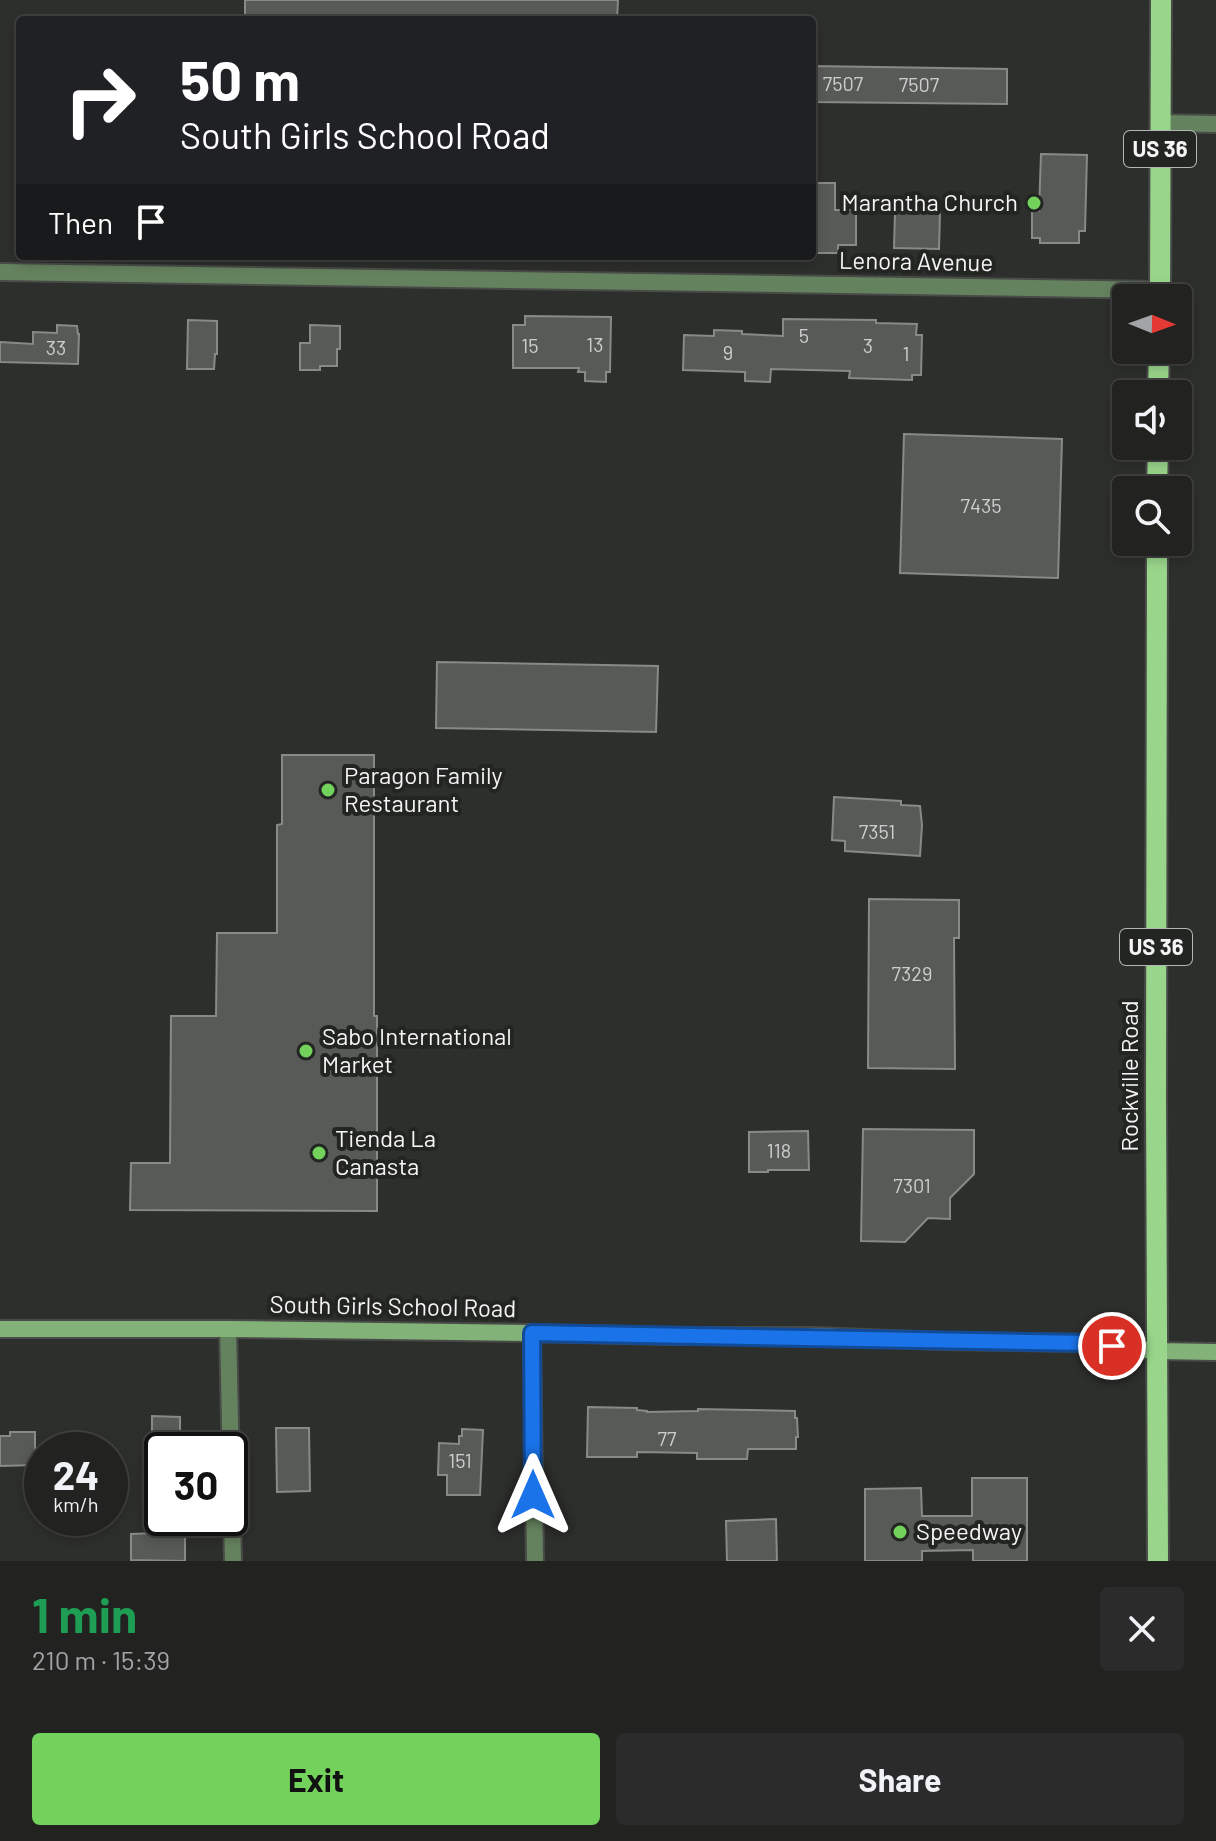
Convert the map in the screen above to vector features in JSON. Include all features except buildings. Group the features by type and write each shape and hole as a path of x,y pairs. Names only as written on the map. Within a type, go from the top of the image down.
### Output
{"main road":[{"name":"US 36","path":"1160,284 1161,0"},
{"name":"Rockville Road","path":"1157,556 1158,1561"},
{"name":"South Girls School Road","path":"0,1329 228,1329 1089,1343 1156,1351 1216,1352"}],"street":[{"path":"1160,123 1216,124"},
{"name":"Lenora Avenue","path":"0,272 1112,293"},
{"path":"228,1329 233,1561"},
{"path":"532,1333 535,1561"}],"place":[{"name":"Marantha Church","path":"1034,203"},
{"name":"Paragon Family Restaurant","path":"328,790"},
{"name":"Sabo International Market","path":"306,1051"},
{"name":"Tienda La Canasta","path":"319,1153"},
{"name":"Speedway","path":"900,1532"}],"route":[{"path":"533,1495 532,1333 814,1336 1112,1346"}]}
